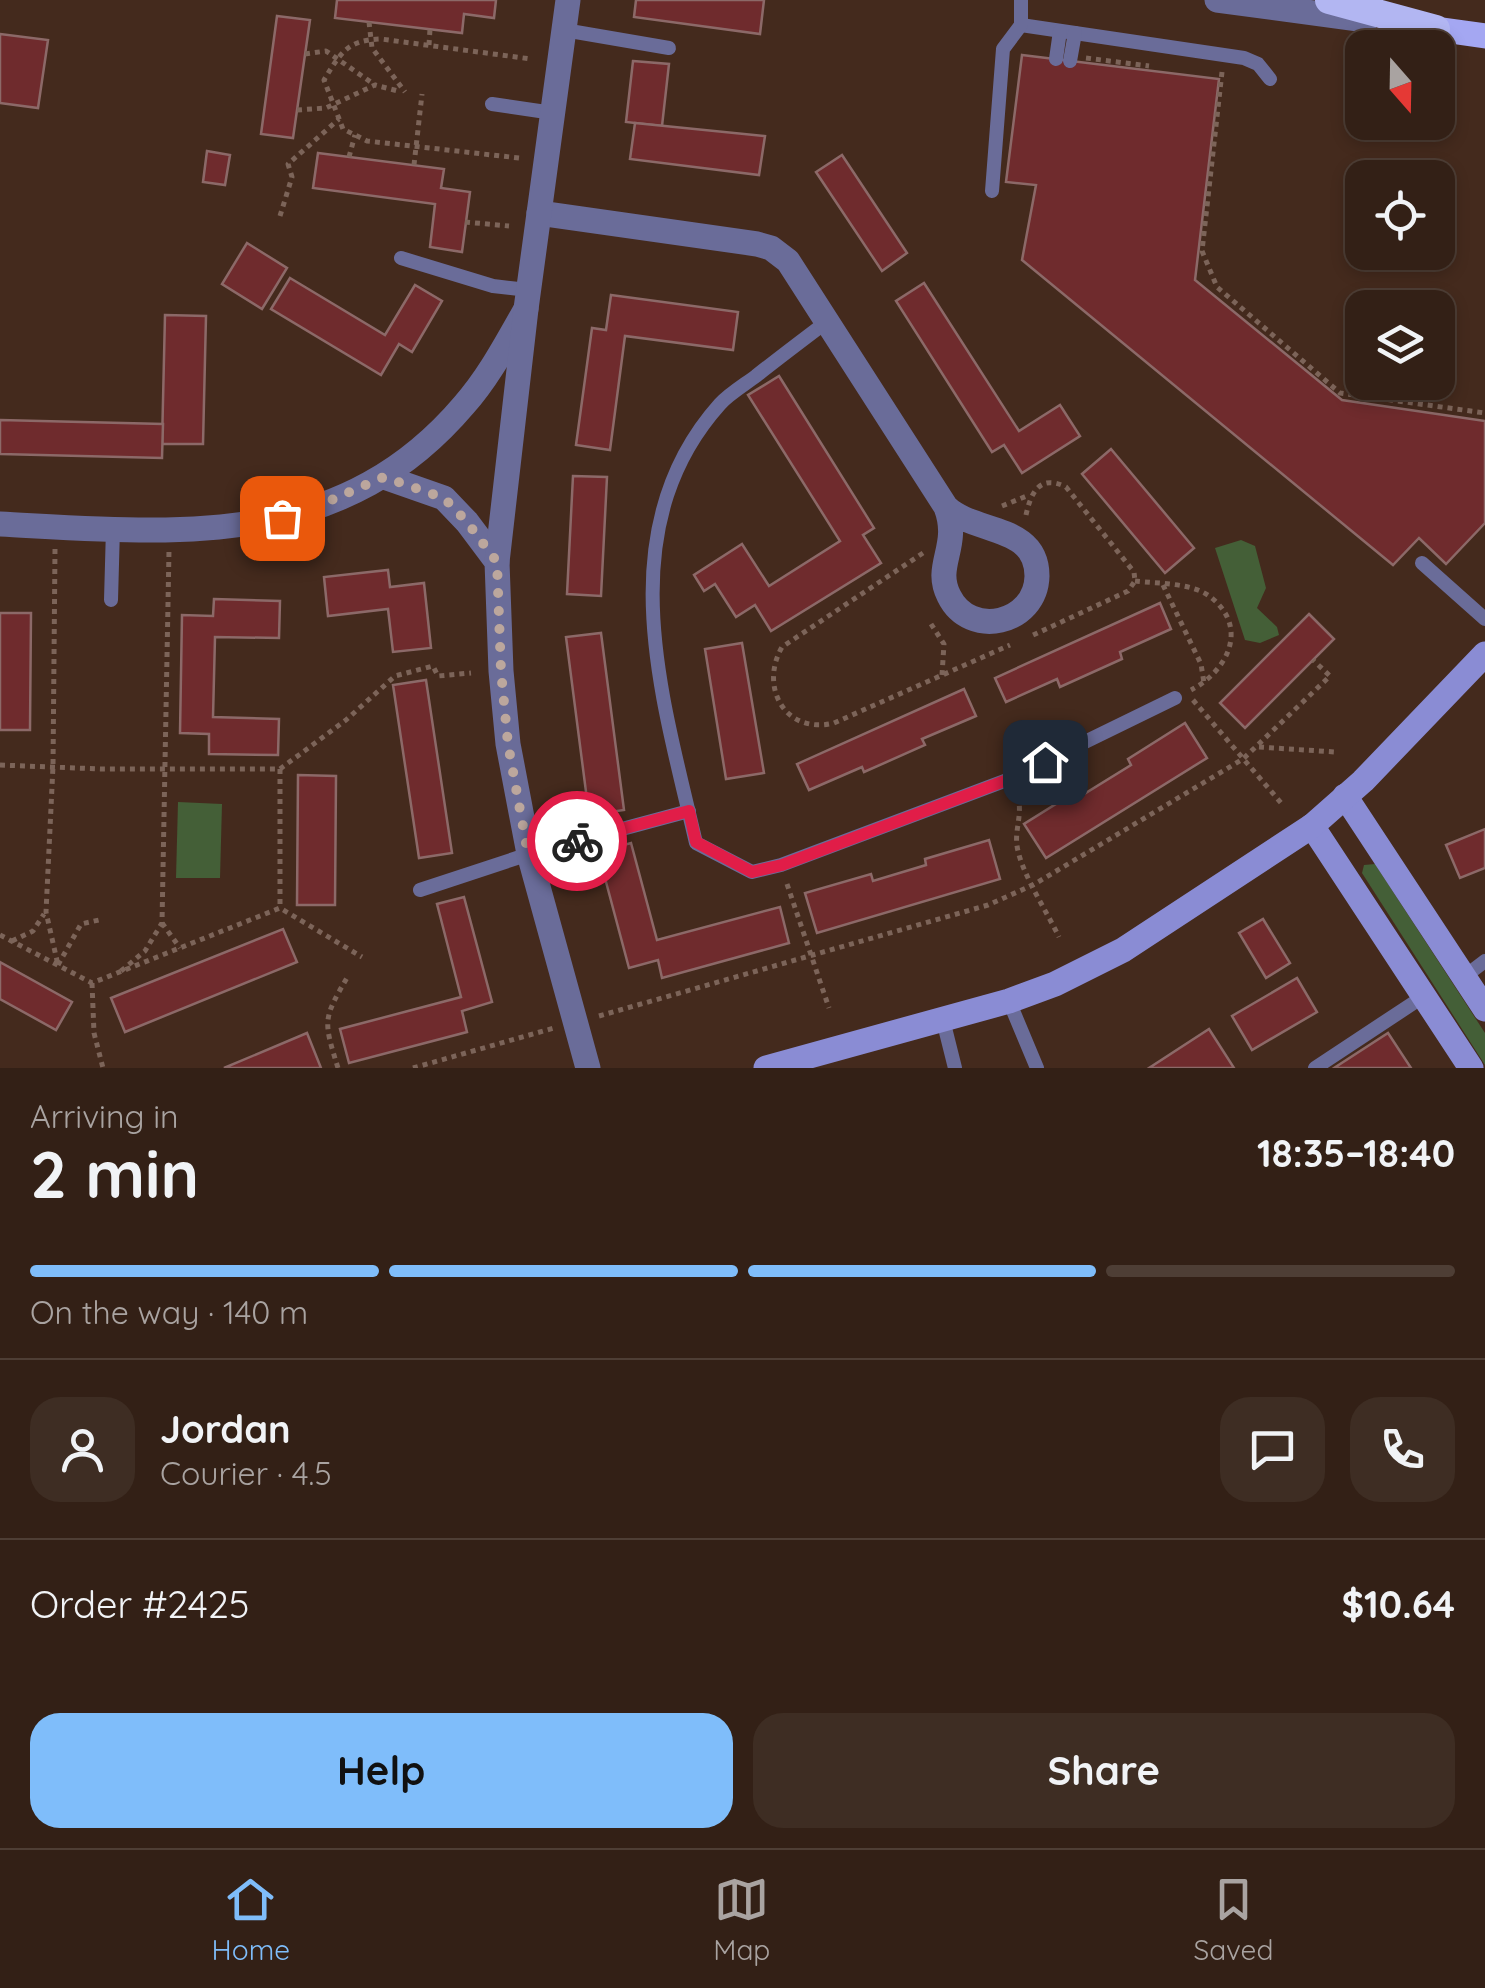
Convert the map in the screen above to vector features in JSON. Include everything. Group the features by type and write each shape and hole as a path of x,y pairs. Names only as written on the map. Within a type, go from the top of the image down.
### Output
{"highway":[{"path":"1330,0 1436,29"}],"main road":[{"path":"1436,29 1485,36"},
{"path":"766,1068 1009,1001 1055,984 1123,950 1312,826 1481,667"},
{"path":"1345,796 1474,969 1485,1008"},
{"path":"1312,826 1471,1068"}],"street":[{"path":"568,0 527,300 497,562 508,744 528,854 588,1068"},
{"path":"1217,0 1436,29"},
{"path":"540,212 757,244 788,260 946,507 952,524 952,542 943,581 950,599 969,617 984,622 1010,619 1030,602 1035,589 1037,575 1028,549 1017,537 973,525 946,507"},
{"path":"0,524 213,529 260,524 304,512 384,477 426,445 466,403 527,300"},
{"path":"384,477 444,498 497,562"}],"lane":[{"path":"992,191 1002,49 1021,26 1021,0"},
{"path":"1021,26 1244,58 1258,64 1270,79"},
{"path":"564,30 669,48"},
{"path":"1063,60 1068,32"},
{"path":"492,104 553,113"},
{"path":"401,258 527,300"},
{"path":"828,320 721,403 687,449 671,480 651,570 655,663 696,842 752,872 780,865 1013,777 1176,698"},
{"path":"112,600 113,528"},
{"path":"1422,563 1485,618"},
{"path":"420,890 528,854 689,811"},
{"path":"1315,1068 1424,996"},
{"path":"1009,1001 1038,1068"},
{"path":"943,1020 955,1068"}],"path":[{"path":"305,54 326,51 375,85 402,91 372,48 369,22"},
{"path":"428,45 430,29"},
{"path":"519,158 367,141 342,129 324,80 337,59 360,40 531,59"},
{"path":"1222,69 1202,251 1217,287 1340,393 1485,413"},
{"path":"297,110 333,105 375,85"},
{"path":"414,165 422,94"},
{"path":"280,216 292,176 288,164 339,120"},
{"path":"350,156 355,135"},
{"path":"466,222 509,226"},
{"path":"1002,506 1030,495"},
{"path":"56,526 53,766 46,912 58,965"},
{"path":"121,971 145,950 162,924 170,528"},
{"path":"1135,582 1190,588 1212,598 1225,615 1232,638 1226,658 1212,679 1188,692 1200,712 1282,804"},
{"path":"1163,584 1201,664 1204,683"},
{"path":"931,624 944,644 942,675"},
{"path":"414,1068 988,905 1034,885 1258,747 1330,676 1313,660"},
{"path":"0,765 280,769 346,720 396,676 432,666 438,676 471,673"},
{"path":"1258,747 1336,752"},
{"path":"280,769 280,908"},
{"path":"1013,777 1022,814 1016,835 1018,854 1059,937"},
{"path":"780,865 830,1008"},
{"path":"92,983 280,908"},
{"path":"280,908 362,957"},
{"path":"12,941 33,930 46,912"},
{"path":"58,965 81,924 99,920"},
{"path":"162,924 180,948"},
{"path":"0,935 92,983"},
{"path":"338,1068 328,1034 328,1011 348,976"},
{"path":"92,983 94,1032 104,1068"}],"green space":[{"path":"1241,540 1255,546 1266,588 1257,608 1277,627 1279,635 1260,643 1245,640 1215,548"},
{"path":"178,802 222,804 220,878 176,878"},
{"path":"1375,864 1485,1033 1485,1065 1362,873 1364,865"}],"building":[{"path":"337,0 496,0 494,18 464,14 462,33 335,18"},
{"path":"636,0 764,0 760,34 634,17"},
{"path":"277,16 310,20 293,138 261,134"},
{"path":"0,34 48,40 38,108 0,103"},
{"path":"1022,55 1219,79 1195,280 1342,400 1485,421 1485,523 1446,564 1419,538 1393,565 1022,260 1036,185 1006,182"},
{"path":"633,61 669,64 662,126 626,122"},
{"path":"635,123 765,136 759,175 630,159"},
{"path":"207,151 230,155 225,185 203,182"},
{"path":"318,153 444,169 441,188 470,192 462,252 430,247 435,204 313,188"},
{"path":"842,155 907,253 882,271 816,172"},
{"path":"247,243 287,268 262,309 222,284"},
{"path":"290,278 385,335 415,285 442,301 412,352 399,344 381,375 271,309"},
{"path":"924,283 1019,431 1060,405 1080,436 1022,473 1004,445 992,452 896,301"},
{"path":"611,295 738,312 733,350 625,336 610,450 576,445 592,328 606,330"},
{"path":"165,315 206,316 203,444 162,444"},
{"path":"779,376 874,528 863,535 881,563 771,631 755,605 736,617 715,584 704,591 694,575 742,544 769,586 840,541 748,395"},
{"path":"0,420 163,424 162,458 0,454"},
{"path":"1111,449 1194,548 1165,573 1082,474"},
{"path":"573,476 607,477 601,596 567,594"},
{"path":"388,570 390,587 424,583 431,648 393,652 388,609 328,616 324,577"},
{"path":"214,599 280,601 279,638 215,637 213,717 279,719 278,755 209,754 209,734 180,733 182,615 213,616"},
{"path":"1160,603 1171,629 1120,652 1122,659 1060,687 1057,679 1006,702 995,678"},
{"path":"0,613 31,613 30,730 0,730"},
{"path":"1309,614 1334,639 1245,728 1220,703"},
{"path":"601,633 624,810 589,815 566,637"},
{"path":"742,643 764,773 726,779 705,649"},
{"path":"426,680 452,853 419,858 393,685"},
{"path":"964,689 976,716 922,739 925,745 864,772 862,767 809,790 797,764"},
{"path":"1185,723 1207,758 1046,858 1024,824 1080,789 1084,794 1131,765 1128,759"},
{"path":"298,775 336,776 335,905 297,905"},
{"path":"1485,829 1485,868 1460,878 1446,845"},
{"path":"989,840 1000,879 817,933 805,893 871,874 873,881 926,865 925,859"},
{"path":"631,843 657,940 780,907 789,943 662,978 658,960 629,968 598,852"},
{"path":"464,897 492,1002 462,1011 467,1032 349,1063 340,1029 461,997 437,904"},
{"path":"1263,919 1290,963 1266,978 1239,933"},
{"path":"283,929 297,962 125,1032 111,998"},
{"path":"0,962 72,1002 56,1030 0,999"},
{"path":"1297,978 1317,1012 1252,1050 1232,1016"},
{"path":"1209,1029 1234,1068 1149,1068"},
{"path":"307,1033 321,1068 224,1068"},
{"path":"1388,1033 1411,1068 1334,1068"}],"way so far":[{"path":"282,518 384,477 444,498 467,522 497,562 508,744 528,854 577,841"}],"route":[{"path":"577,841 689,811 696,842 752,872 782,865 1045,762"}]}
